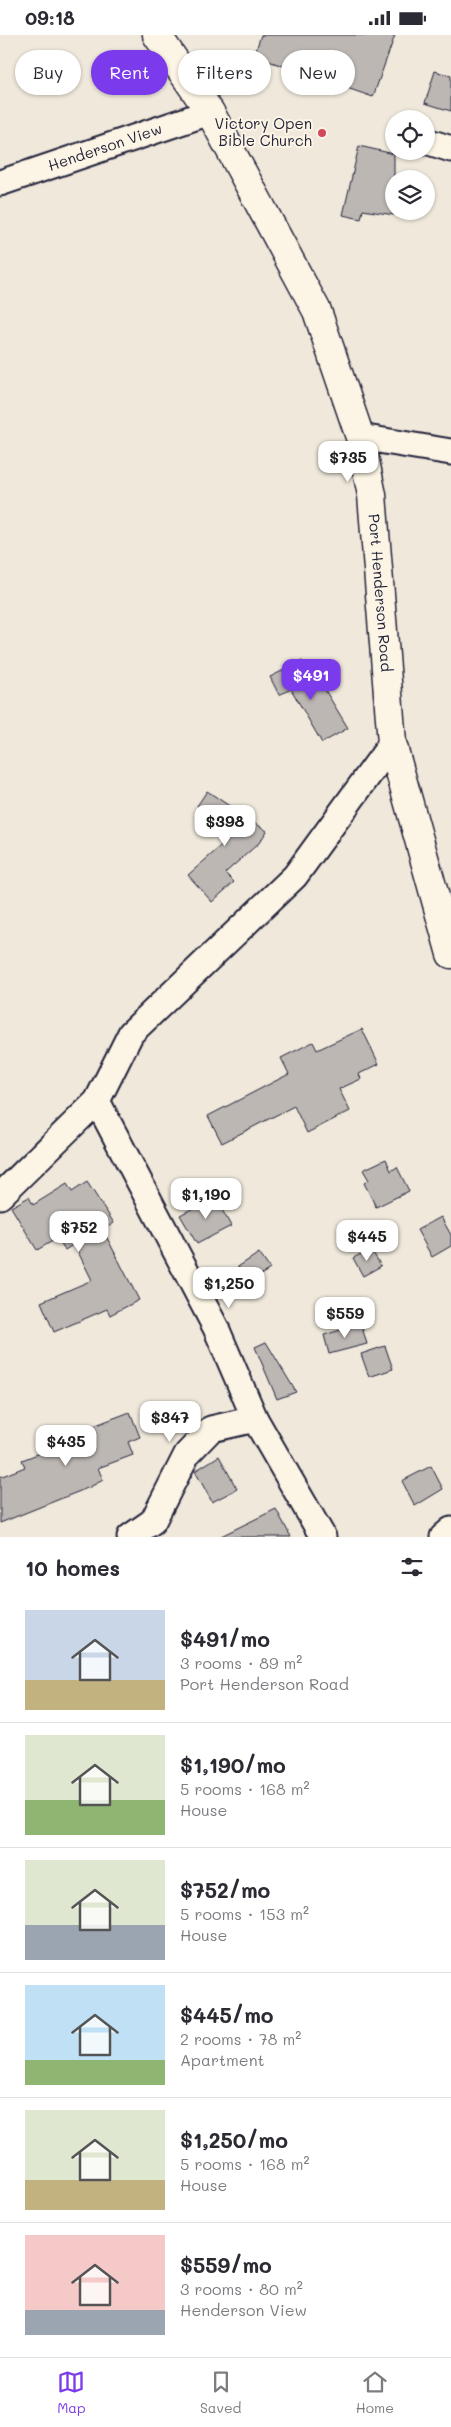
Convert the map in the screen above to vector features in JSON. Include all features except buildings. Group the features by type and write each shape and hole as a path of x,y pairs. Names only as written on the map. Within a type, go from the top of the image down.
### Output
{"street":[{"name":"Port Henderson Road","path":"157,35 210,112 317,311 360,437 372,495 392,743 451,954"},
{"name":"Henderson View","path":"0,183 210,112"},
{"path":"435,144 451,149"},
{"path":"360,437 451,452"},
{"path":"0,1196 97,1101 131,1033 296,876 392,743"},
{"path":"97,1101 216,1328 255,1419 322,1537"},
{"path":"130,1537 153,1521 187,1454 211,1429 255,1419"},
{"path":"443,1537 451,1530"}],"place":[{"name":"Victory Open Bible Church","path":"322,133"}]}
